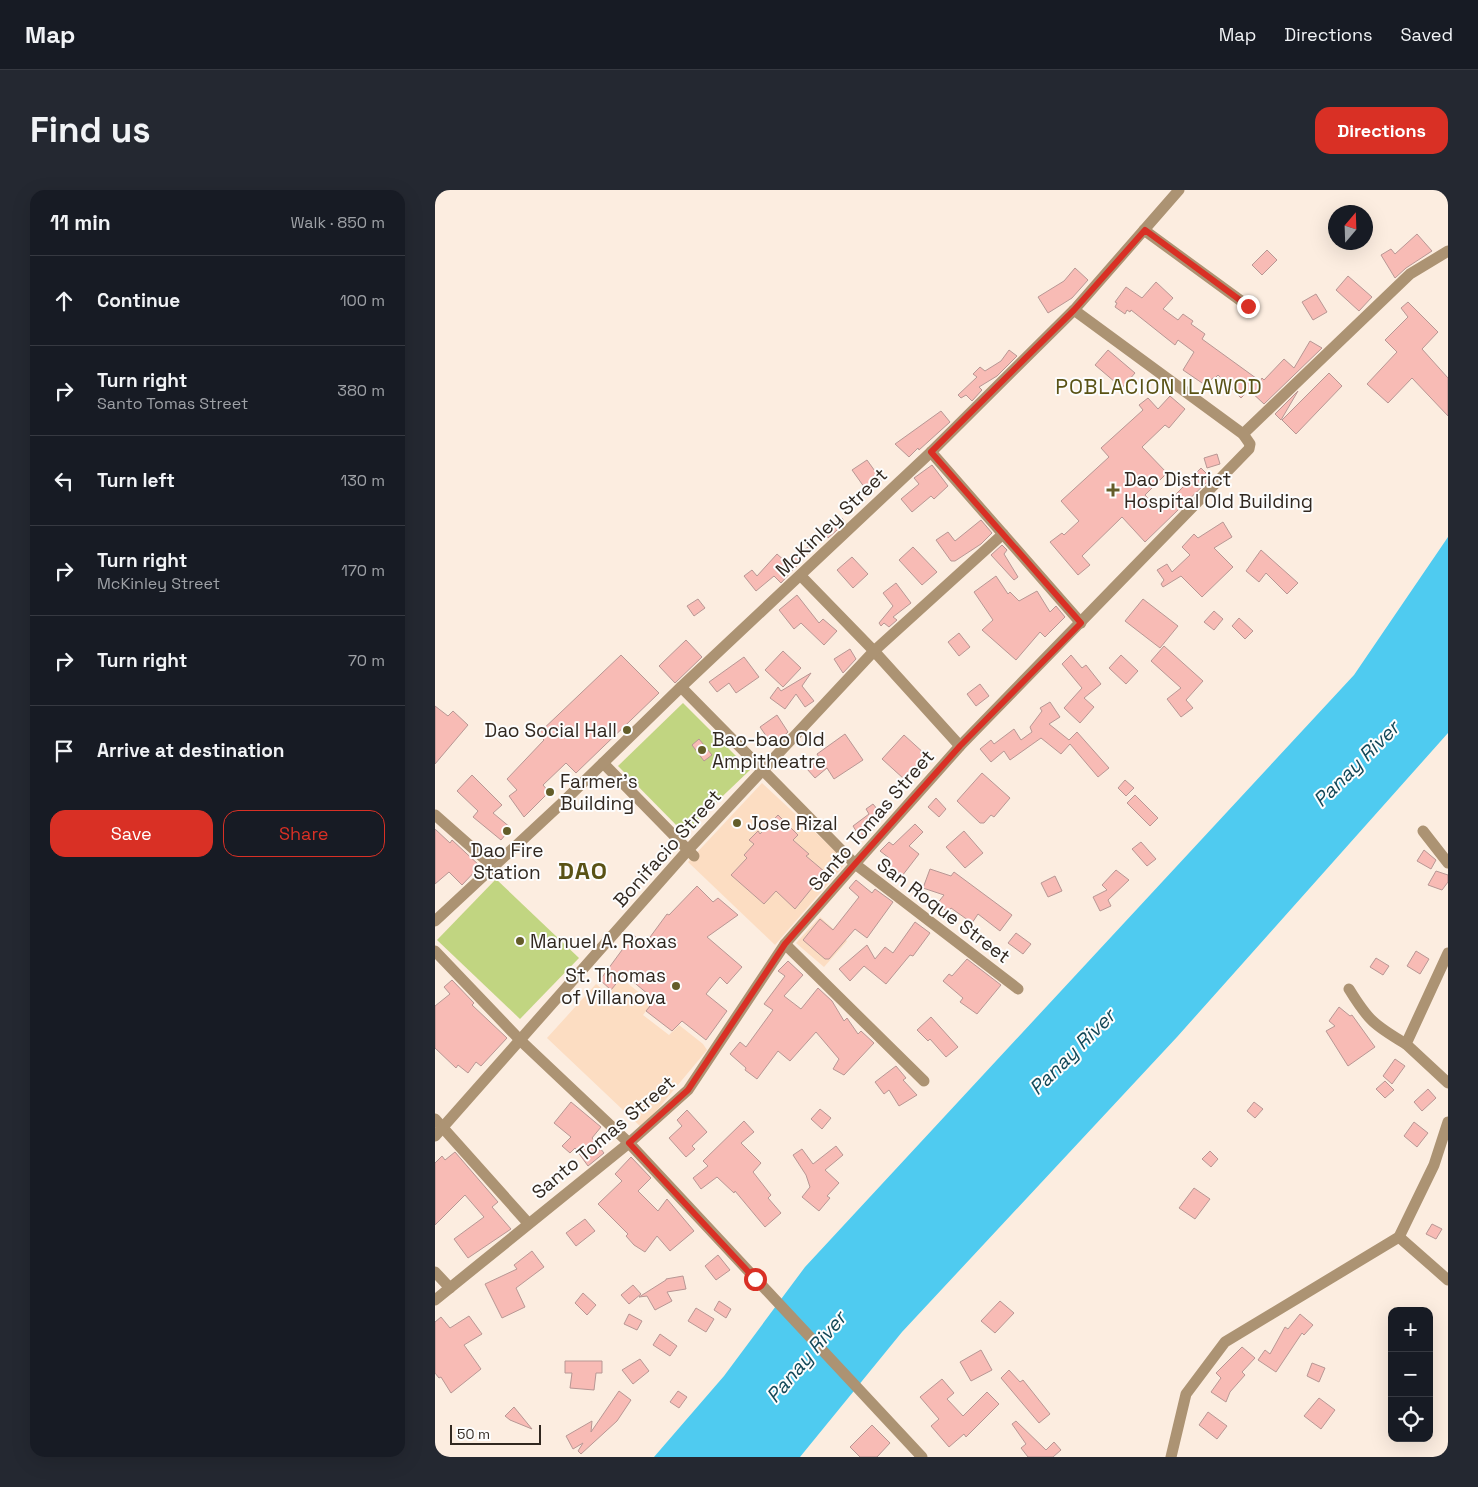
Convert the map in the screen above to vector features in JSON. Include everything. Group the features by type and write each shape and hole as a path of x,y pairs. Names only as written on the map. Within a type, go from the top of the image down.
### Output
{"street":[{"name":"McKinley Street","path":"435,921 931,452 1074,310 1179,190"},
{"path":"1145,230 1248,306"},
{"name":"Santo Tomas Street","path":"435,1300 629,1143 688,1090 785,944 960,746 1249,449 1247,439 1410,274 1448,251"},
{"path":"1074,310 1247,439"},
{"path":"931,452 1081,623"},
{"name":"Bonifacio Street","path":"438,1127 521,1041 593,956 691,853 762,770 874,651 1003,534"},
{"path":"801,576 874,651 960,746"},
{"name":"San Roque Street","path":"681,687 855,864 1018,989"},
{"path":"603,764 691,853"},
{"path":"435,815 494,867"},
{"path":"1423,831 1448,863"},
{"path":"785,944 924,1081"},
{"path":"435,951 521,1041 629,1143 922,1457"},
{"path":"1406,1044 1448,953"},
{"path":"1349,989 1363,1012 1376,1026 1406,1044 1448,1083"},
{"path":"1171,1457 1185,1394 1225,1342 1399,1237 1434,1165 1448,1122"},
{"path":"438,1127 528,1223"},
{"path":"1399,1237 1448,1280"},
{"path":"435,1272 449,1288"}],"shaded area":[{"path":"762,783 847,862 775,945 688,862"},
{"path":"820,917 847,941 824,967 796,943"},
{"path":"621,978 652,1003 643,1015 669,1035 679,1025 703,1044 707,1050 642,1128 547,1038 596,984 607,993"}],"green space":[{"path":"683,703 750,770 684,833 618,766"},
{"path":"496,879 579,958 520,1019 437,940"}],"water":[{"name":"Panay River","path":"1448,537 1448,733 1177,1037 902,1332 800,1457 654,1457 724,1376 805,1267 1354,675"}],"building":[{"path":"1417,234 1432,251 1406,268 1395,278 1381,255 1391,249 1395,254"},
{"path":"1267,250 1277,260 1262,275 1252,265"},
{"path":"1075,268 1088,280 1072,298 1048,313 1038,297 1064,281"},
{"path":"1348,276 1372,297 1359,311 1336,290"},
{"path":"1156,282 1173,298 1163,309 1178,320 1183,314 1193,321 1191,324 1205,334 1202,339 1260,381 1262,378 1264,380 1284,359 1294,368 1310,341 1322,348 1264,404 1249,390 1241,398 1218,375 1205,385 1183,370 1194,352 1178,340 1175,345 1131,310 1130,312 1127,310 1125,314 1115,307 1117,303 1115,302 1126,287 1142,298"},
{"path":"1316,294 1327,312 1313,320 1302,302"},
{"path":"1408,302 1438,332 1422,349 1448,378 1448,416 1412,378 1388,403 1367,384 1397,352 1385,340 1408,317 1401,308"},
{"path":"1009,350 1017,356 997,376 979,387 982,390 972,401 966,395 961,398 958,395 977,377 973,374 980,367 985,371 1001,361"},
{"path":"1108,350 1135,373 1122,388 1095,365"},
{"path":"1329,373 1342,386 1296,434 1282,420"},
{"path":"1298,391 1281,420 1275,414"},
{"path":"1170,396 1185,409 1169,428 1165,425 1142,447 1167,473 1145,495 1160,511 1201,468 1211,478 1145,542 1122,517 1082,556 1090,565 1078,575 1050,542 1062,533 1064,535 1079,521 1061,501 1109,457 1101,448 1143,410 1139,405 1148,398 1158,409"},
{"path":"941,411 950,422 919,450 918,448 909,457 895,444"},
{"path":"1217,454 1220,464 1207,468 1204,458"},
{"path":"867,460 882,481 867,491 852,470"},
{"path":"932,465 948,486 934,499 931,496 912,512 901,499 919,484 914,478"},
{"path":"842,518 845,523 828,538 823,531"},
{"path":"981,520 992,533 981,544 955,561 951,561 936,540 948,532 955,541"},
{"path":"1223,522 1232,537 1214,548 1233,567 1202,597 1181,576 1163,587 1161,584 1164,580 1157,570 1167,564 1172,572 1190,555 1182,547 1194,534 1198,538"},
{"path":"811,545 813,548 781,583 774,576 756,591 744,576 752,570 757,576 777,554 786,562"},
{"path":"1002,545 1007,550 1004,554 1018,577 1014,580 991,555"},
{"path":"913,547 937,572 922,585 899,560"},
{"path":"1261,550 1298,583 1287,594 1266,573 1259,582 1246,571"},
{"path":"852,557 868,574 853,588 837,570"},
{"path":"996,576 1008,594 1010,592 1019,601 1037,591 1050,612 1056,606 1065,617 1045,637 1040,632 1016,660 982,630 993,620 974,592"},
{"path":"896,583 911,603 893,617 897,620 889,627 884,623 881,626 879,623 893,606 883,593"},
{"path":"797,595 819,623 823,619 837,631 824,645 801,623 794,629 779,610"},
{"path":"698,599 705,608 694,616 687,606"},
{"path":"1143,599 1178,626 1160,648 1125,621"},
{"path":"1214,611 1223,619 1214,630 1204,622"},
{"path":"1239,618 1253,631 1245,639 1232,626"},
{"path":"959,633 970,647 959,656 948,642"},
{"path":"686,640 702,657 675,683 659,666"},
{"path":"1164,646 1203,681 1186,700 1193,708 1181,717 1167,699 1181,688 1151,661"},
{"path":"850,649 856,659 843,673 834,659"},
{"path":"783,651 801,668 783,687 765,670"},
{"name":"Dao Social Hall","path":"621,655 659,693 576,773 566,763 543,785 549,792 524,817 509,796 517,790 507,779 544,740 538,734"},
{"path":"1071,655 1082,668 1086,665 1101,684 1084,698 1094,707 1080,723 1064,708 1082,688 1062,664"},
{"path":"1121,655 1138,671 1126,684 1109,668"},
{"path":"744,657 759,677 736,693 729,683 717,692 709,682"},
{"path":"811,673 802,686 814,701 805,707 796,694 785,709 770,698 778,687 781,691"},
{"path":"980,684 989,696 976,706 967,694"},
{"path":"1050,702 1060,717 1049,724 1069,740 1077,732 1109,768 1098,777 1070,744 1061,754 1041,738 1010,760 1004,751 991,762 980,749 991,740 994,744 1014,729 1021,740 1032,732 1030,727 1042,711 1040,708"},
{"path":"435,706 448,716 453,711 468,725 435,764"},
{"path":"777,715 788,732 773,746 760,727"},
{"path":"845,734 863,760 834,779 827,768 815,778 807,769 820,759 817,754"},
{"path":"904,735 926,755 904,779 882,759"},
{"name":"Bao-bao Old Ampitheatre","path":"699,739 712,755 704,761 692,745"},
{"path":"982,773 1010,798 994,817 991,815 984,823 980,823 957,801"},
{"path":"472,775 502,805 493,813 511,828 501,840 473,817 478,811 457,791"},
{"path":"1125,780 1134,788 1126,796 1118,788"},
{"path":"1135,795 1158,818 1150,826 1127,803"},
{"path":"936,798 946,809 939,817 928,807"},
{"path":"873,804 882,815 882,818 860,837 853,826 869,814 866,809"},
{"path":"778,815 798,835 793,840 809,854 806,856 825,872 795,909 776,891 764,904 731,875 747,858 744,855 754,844 749,840 758,831 760,834"},
{"path":"915,824 923,832 909,846 919,854 902,876 885,863 889,858 880,851 889,842 893,845"},
{"path":"435,829 450,843 452,840 480,866 462,885 449,872 435,884"},
{"path":"964,831 983,853 965,868 946,847"},
{"path":"1141,842 1156,859 1147,866 1132,849"},
{"path":"1424,850 1436,860 1431,869 1417,861"},
{"path":"930,869 951,876 954,872 1012,915 1000,931 978,914 972,923 951,908 948,912 937,904 944,895 923,888"},
{"path":"1116,870 1129,880 1108,900 1111,906 1100,911 1093,897 1107,890 1102,885"},
{"path":"1436,871 1448,875 1448,882 1442,890 1428,885"},
{"path":"1055,876 1062,891 1048,897 1041,883"},
{"path":"856,880 872,893 875,889 893,902 867,938 855,929 829,959 825,959 803,940 820,919 833,930 859,897 849,888"},
{"path":"697,886 713,902 718,898 738,915 707,937 742,967 727,984 720,977 706,994 727,1011 706,1040 682,1021 672,1031 646,1011 655,1000 624,974 611,990 600,980 633,935 645,944 667,914 669,915"},
{"path":"915,922 930,933 913,956 910,955 886,984 864,966 850,981 839,969 867,945 875,959 885,947 893,953"},
{"path":"1016,933 1031,944 1023,954 1008,943"},
{"path":"1416,951 1429,959 1420,974 1407,966"},
{"path":"1376,958 1389,966 1383,975 1370,967"},
{"path":"967,959 1001,985 977,1014 960,1002 963,998 943,981 949,974 952,976"},
{"path":"788,961 803,975 784,996 801,1009 818,988 832,1001 844,1021 847,1018 858,1034 861,1031 874,1043 844,1075 833,1069 839,1059 816,1032 790,1061 778,1051 757,1079 745,1070 746,1068 730,1054 740,1042 746,1047 773,1010 764,1004 785,976 778,971"},
{"path":"452,980 474,1003 472,1005 507,1038 481,1066 476,1062 468,1073 458,1065 456,1068 435,1048 435,1006 450,994 444,987"},
{"path":"1339,1007 1350,1016 1352,1015 1375,1047 1348,1066 1326,1031 1335,1026 1329,1021"},
{"path":"931,1017 958,1047 946,1057 930,1039 928,1041 917,1030"},
{"path":"1395,1059 1405,1066 1392,1084 1383,1076"},
{"path":"896,1066 906,1078 903,1080 917,1095 899,1106 889,1090 884,1094 875,1082"},
{"path":"1385,1081 1394,1090 1385,1098 1376,1089"},
{"path":"1428,1089 1436,1098 1422,1111 1414,1102"},
{"path":"571,1102 601,1127 592,1138 604,1153 588,1166 575,1148 570,1153 562,1146 571,1137 554,1123"},
{"path":"1254,1102 1263,1109 1255,1118 1247,1111"},
{"path":"820,1109 831,1118 822,1129 811,1119"},
{"path":"687,1110 707,1132 692,1146 695,1149 686,1157 669,1138 682,1126 677,1120"},
{"path":"744,1121 754,1132 741,1143 761,1163 753,1172 771,1195 768,1198 781,1213 765,1227 735,1191 734,1193 717,1177 701,1189 693,1178 708,1166 703,1161"},
{"path":"1414,1122 1428,1133 1417,1147 1404,1136"},
{"path":"836,1146 843,1155 825,1170 839,1183 827,1196 830,1198 819,1211 802,1197 810,1187 806,1175 793,1155 802,1149 813,1164"},
{"path":"1210,1151 1218,1159 1211,1167 1202,1159"},
{"path":"455,1152 498,1202 492,1207 511,1229 468,1258 454,1239 484,1217 465,1195 435,1225 435,1163 442,1156 445,1160"},
{"path":"631,1157 651,1178 638,1191 658,1211 667,1199 694,1231 670,1251 657,1236 645,1252 634,1245 626,1236 628,1234 598,1204 622,1181 615,1174"},
{"path":"1194,1188 1210,1199 1195,1219 1179,1208"},
{"path":"585,1219 595,1231 576,1246 566,1233"},
{"path":"1432,1224 1442,1229 1436,1239 1426,1234"},
{"path":"532,1251 544,1267 516,1288 525,1307 502,1318 485,1284 517,1269 514,1265"},
{"path":"718,1255 730,1270 716,1280 705,1266"},
{"path":"683,1276 686,1289 667,1292 672,1301 655,1310 647,1296 639,1297 666,1279"},
{"path":"633,1285 641,1294 629,1304 621,1295"},
{"path":"583,1293 596,1305 587,1315 575,1303"},
{"path":"719,1301 731,1309 726,1318 714,1310"},
{"path":"1000,1301 1014,1313 995,1333 981,1321"},
{"path":"696,1308 714,1319 706,1332 688,1321"},
{"path":"629,1314 642,1321 637,1330 624,1324"},
{"path":"1300,1314 1313,1325 1304,1335 1302,1333 1276,1372 1258,1360 1265,1350 1270,1354 1285,1327 1288,1329"},
{"path":"469,1316 482,1334 464,1345 481,1369 451,1393 441,1377 439,1378 435,1373 435,1322 441,1317 450,1328"},
{"path":"660,1334 677,1346 670,1356 653,1345"},
{"path":"1242,1347 1255,1358 1242,1372 1245,1375 1230,1392 1226,1402 1211,1392 1221,1378 1216,1373"},
{"path":"981,1350 992,1370 971,1381 960,1362"},
{"path":"640,1359 649,1371 633,1384 622,1370"},
{"path":"565,1361 602,1361 602,1373 596,1373 594,1390 570,1388 572,1373 565,1373"},
{"path":"1312,1363 1325,1368 1319,1382 1307,1376"},
{"path":"1009,1370 1020,1382 1023,1380 1050,1414 1039,1423 1001,1378"},
{"path":"942,1379 954,1393 947,1399 963,1416 987,1392 999,1404 966,1437 964,1434 949,1447 931,1426 939,1419 920,1397"},
{"path":"619,1391 631,1400 617,1421 581,1454 578,1451 583,1443 573,1449 566,1436 592,1421 591,1432"},
{"path":"678,1391 687,1397 679,1408 670,1402"},
{"path":"1319,1398 1335,1410 1321,1429 1304,1416"},
{"path":"514,1407 532,1429 505,1416"},
{"path":"1208,1412 1227,1426 1217,1439 1199,1425"},
{"path":"1016,1421 1046,1450 1054,1442 1061,1450 1053,1457 1028,1457 1021,1448 1026,1444 1012,1424"},
{"path":"872,1425 890,1443 877,1457 860,1457 850,1447"}],"place":[{"name":"Dao District Hospital Old Building","path":"1113,490"},
{"name":"Dao Social Hall","path":"627,730"},
{"name":"Bao-bao Old Ampitheatre","path":"702,750"},
{"name":"Farmer's Building","path":"550,792"},
{"name":"Jose Rizal","path":"737,823"},
{"name":"Dao Fire Station","path":"507,831"},
{"name":"Manuel A. Roxas","path":"520,941"},
{"name":"St. Thomas of Villanova","path":"676,986"}],"district":[{"name":"POBLACION ILAWOD","path":"1159,387"},
{"name":"DAO","path":"583,871"}],"route":[{"path":"755,1279 629,1143 688,1090 785,944 960,746 1081,623 931,452 1074,310 1145,230 1248,306"}]}
